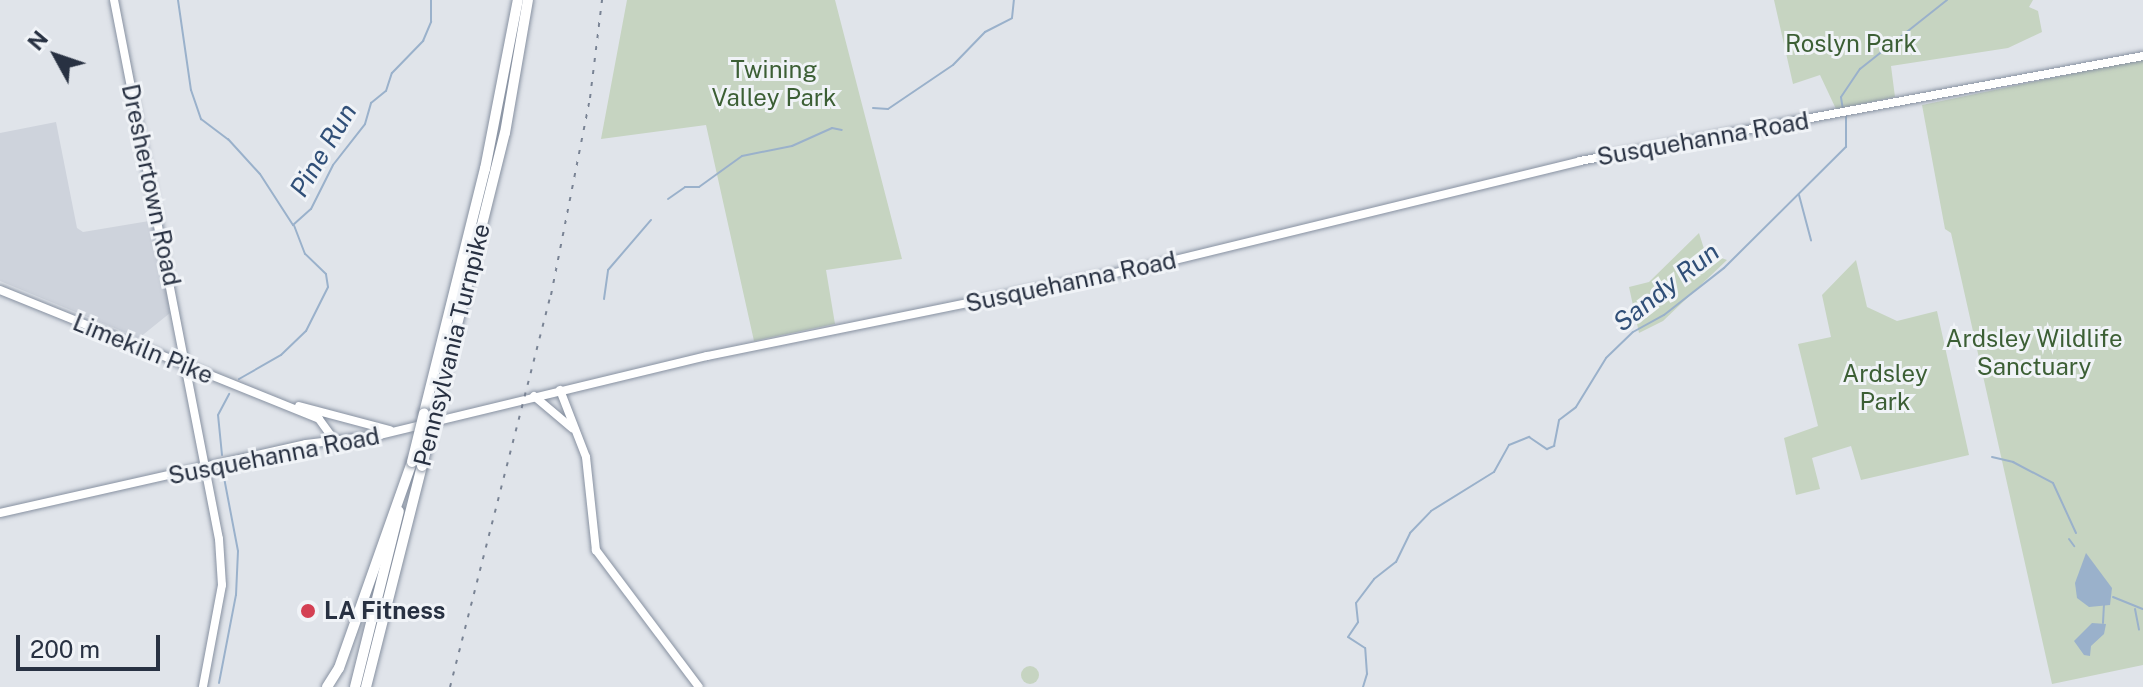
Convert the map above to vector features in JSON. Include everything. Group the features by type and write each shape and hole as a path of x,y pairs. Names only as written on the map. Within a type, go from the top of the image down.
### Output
{"highway":[{"name":"Pennsylvania Turnpike","path":"366,687 485,169 518,0"},
{"name":"Pennsylvania Turnpike","path":"430,411 505,133 528,0"},
{"name":"Pennsylvania Turnpike","path":"355,687 417,464"},
{"path":"327,687 339,668 417,464"}],"main road":[{"name":"Dreshertown Road","path":"114,0 190,369 222,585 203,687"},
{"name":"Susquehanna Road","path":"0,513 334,440 396,431 530,396 1167,262 1580,161 2143,56"},
{"name":"Limekiln Pike","path":"0,290 190,369 287,404"},
{"path":"560,390 563,418"},
{"path":"560,390 586,457 596,550 699,687"},
{"path":"530,396 542,399 573,428"},
{"path":"287,404 314,416 348,424 356,421"},
{"path":"287,404 396,431"},
{"path":"314,416 328,426 334,440"}],"shaded area":[{"path":"56,122 77,228 83,232 155,220 170,313 139,338 0,281 0,133"}],"green space":[{"name":"Twining Valley Park","path":"627,0 835,0 902,259 826,270 835,324 754,341 706,125 601,139"},
{"name":"Roslyn Park","path":"1774,0 2033,0 2029,7 2038,11 2042,32 2008,48 1891,66 1895,97 1836,109 1820,75 1793,84"},
{"name":"Ardsley Wildlife Sanctuary","path":"2143,59 2143,665 2052,684 1951,233 1945,229 1922,105"},
{"path":"1699,233 1705,252 1727,260 1663,321 1639,333 1629,287 1649,282"},
{"name":"Ardsley Park","path":"1856,260 1867,307 1897,321 1937,311 1969,455 1861,480 1851,446 1812,458 1820,489 1796,495 1784,438 1818,426 1798,344 1831,337 1822,295"},
{"path":"1030,666 1039,675 1030,684 1021,675"}],"water":[{"path":"2086,553 2112,588 2110,605 2089,607 2077,598 2075,583"},
{"path":"2092,623 2106,624 2104,634 2091,646 2090,656 2084,655 2074,641"}],"waterway":[{"path":"178,0 191,90 201,119 228,139 260,174 293,225"},
{"name":"Pine Run","path":"293,225 311,209 333,165 365,124 371,103 386,91 392,73 423,41 431,22 431,0"},
{"path":"873,108 888,109 953,65 985,32 1012,18 1014,0"},
{"name":"Sandy Run","path":"1843,110 1841,97 1860,69 1947,0"},
{"name":"Sandy Run","path":"1363,687 1367,674 1365,648 1348,637 1358,622 1356,603 1374,579 1396,562 1410,533 1431,511 1494,472 1509,445 1529,437 1547,449 1554,446 1559,420 1576,407 1606,358 1633,332 1664,315 1724,268 1846,147 1846,116"},
{"path":"668,199 685,187 699,187 742,156 792,146 832,128 842,130"},
{"path":"1799,195 1811,240"},
{"path":"604,299 608,270 651,220"},
{"name":"Pine Run","path":"239,379 281,355 306,331 328,287 326,274 305,254 294,226"},
{"name":"Pine Run","path":"222,455 218,415 229,394"},
{"path":"1992,457 2013,462 2053,483 2076,533"},
{"name":"Pine Run","path":"219,683 236,595 238,551 223,472"},
{"path":"2069,539 2074,546"},
{"path":"2113,597 2143,609"},
{"path":"2103,623 2104,605"},
{"path":"2135,609 2139,630"}],"railway":[{"path":"450,687 551,295 590,98 602,0"}],"place":[{"name":"LA Fitness","path":"308,611"}]}
